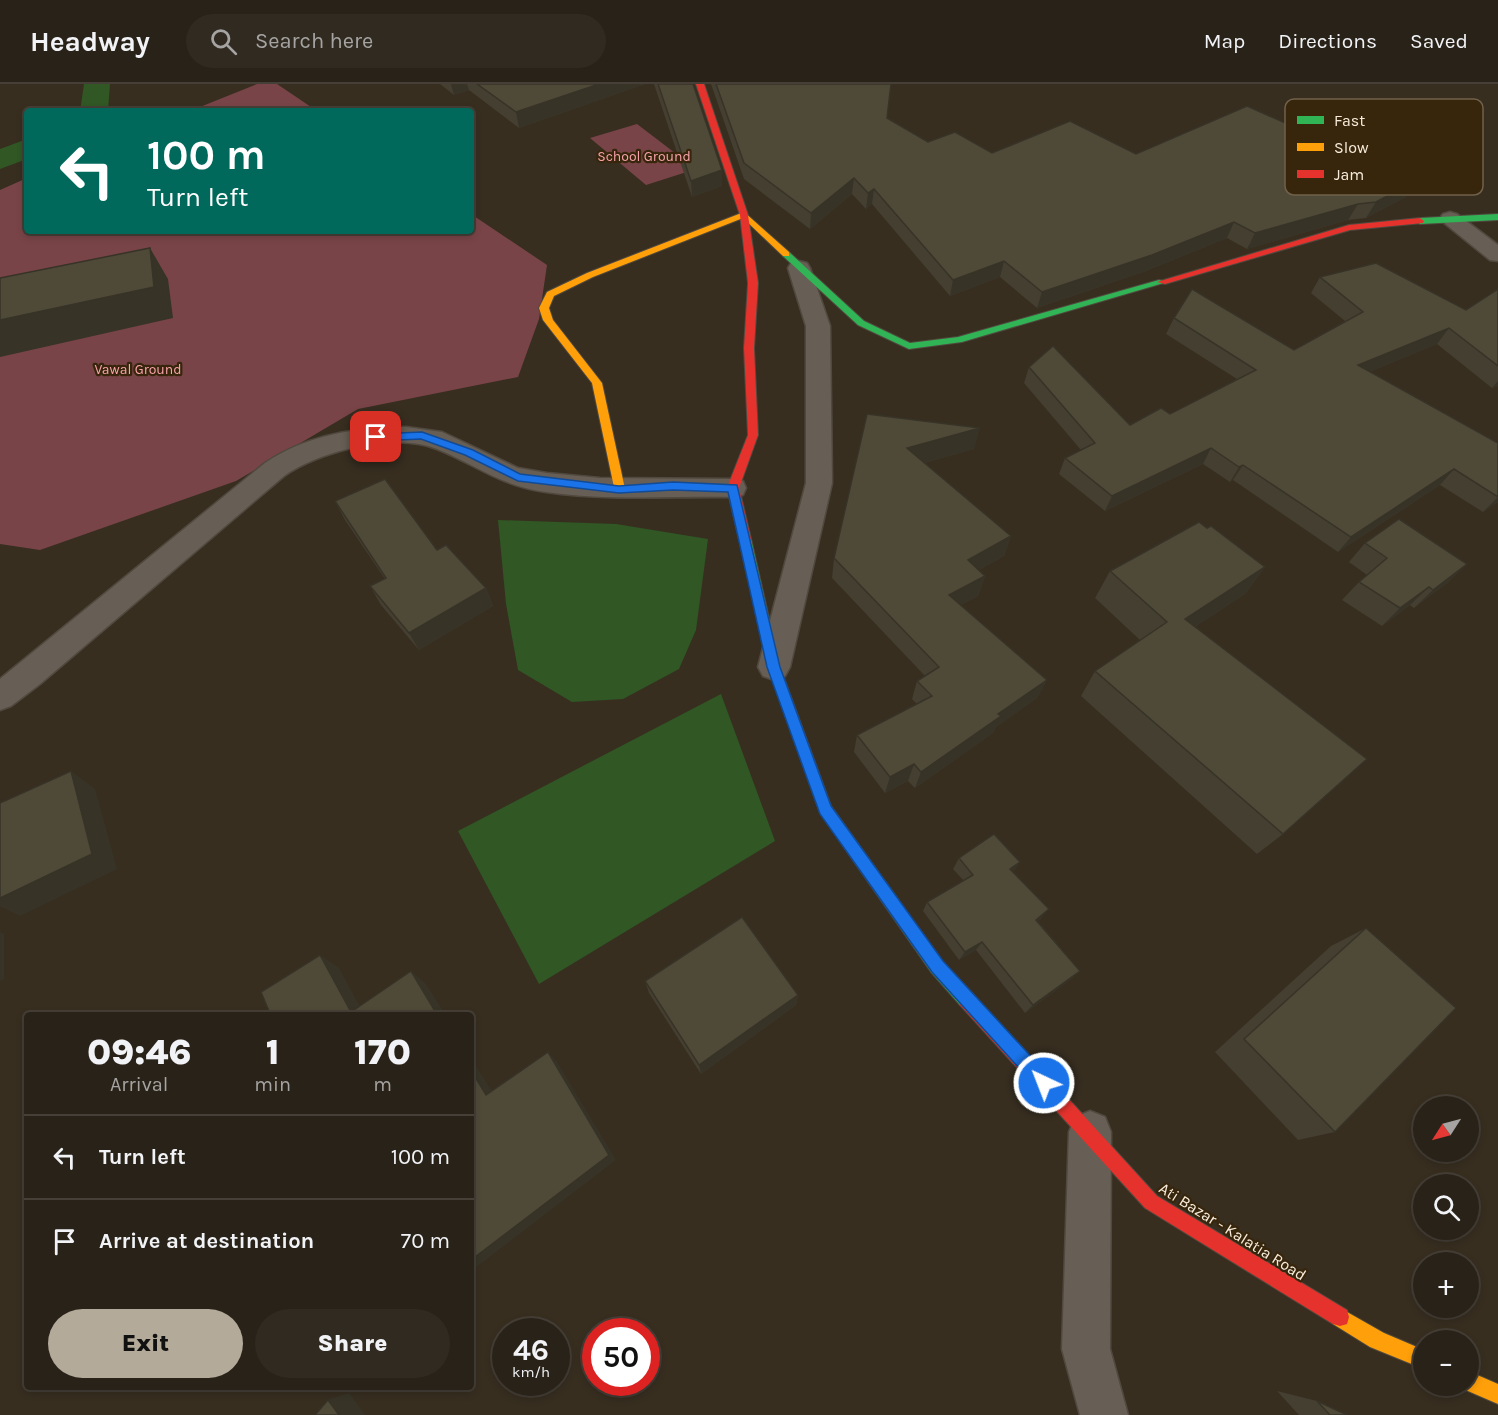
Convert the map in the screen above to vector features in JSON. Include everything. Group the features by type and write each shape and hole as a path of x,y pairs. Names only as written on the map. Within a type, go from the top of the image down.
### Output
{"street":[{"path":"0,697 63,650 167,557 292,458 354,438 422,435 469,453 518,477 619,489 673,486 733,488 753,435 749,348 753,283 744,215 700,84"},
{"path":"744,215 861,323 909,346 959,340 1349,228 1450,218 1498,217"},
{"path":"619,489 597,383 548,320 544,308 550,294 590,275 744,215"},
{"path":"1450,218 1498,255"},
{"path":"774,667 819,483 818,326 799,268"},
{"name":"Ati Bazar - Kalatia Road","path":"733,488 774,667 825,809 938,967 1090,1132 1151,1202 1377,1340 1413,1355"},
{"path":"1090,1132 1086,1349 1104,1415"},
{"path":"1479,1386 1498,1394"}],"green space":[{"path":"257,84 277,84 313,108 197,108"},
{"name":"School Ground","path":"637,124 696,169 646,185 590,138"},
{"name":"Vawal Ground","path":"24,179 24,234 474,234 474,216 547,265 539,319 518,377 358,409 236,481 40,550 0,544 0,190"}],"shaded area":[{"path":"498,520 616,524 708,539 696,630 679,669 623,699 572,702 518,670 506,604"},
{"path":"721,694 775,841 539,984 458,831"}],"building":[{"path":"477,84 599,84 516,112"},
{"path":"658,84 693,84 722,170 691,181"},
{"path":"716,84 891,84 887,118 928,142 955,132 992,153 1070,121 1136,154 1247,106 1285,123 1285,195 1389,195 1376,202 1358,204 1255,233 1234,222 1152,255 1042,292 1004,261 953,280 874,189 868,193 854,178 811,213 744,163"},
{"path":"150,248 154,287 0,320 0,278"},
{"path":"1376,263 1466,310 1498,289 1498,366 1449,328 1358,365 1498,443 1498,497 1454,469 1351,537 1243,465 1239,467 1211,448 1112,496 1065,458 1095,443 1029,367 1053,346 1130,425 1161,408 1170,414 1256,370 1174,318 1192,289 1294,350 1363,312 1320,277"},
{"path":"867,414 980,428 907,448 1011,536 968,560 985,576 949,595 1047,680 998,714 1001,716 921,772 914,764 890,777 857,735 932,696 917,681 939,667 834,558"},
{"path":"385,479 437,550 446,545 486,588 409,633 370,586 386,578 335,501"},
{"path":"1399,519 1467,564 1433,590 1429,587 1400,608 1359,582 1387,558 1365,543"},
{"path":"1199,522 1207,528 1211,526 1265,567 1185,619 1367,759 1283,834 1095,671 1167,622 1110,571"},
{"path":"71,771 92,854 0,898 0,803"},
{"path":"994,834 1020,862 1010,869 1049,909 1036,920 1080,971 1033,1005 982,942 965,952 927,902 973,875 959,858"},
{"path":"742,917 798,995 699,1065 645,981"},
{"path":"1366,928 1456,1008 1335,1132 1244,1039"},
{"path":"320,955 351,1012 269,1012 261,992"},
{"path":"411,971 436,1012 351,1012"},
{"path":"548,1052 609,1155 474,1258 474,1075 486,1095"},
{"path":"328,1400 339,1415 315,1415"},
{"path":"1317,1401 1347,1415 1330,1415"}],"waterway":[{"path":"94,108 97,84"},
{"path":"0,160 24,149"}],"traffic: fast":[{"path":"1420,221 1498,217"},
{"path":"786,254 861,323 909,346 959,340 1162,282"},
{"path":"745,539 774,667 825,809 937,967 966,999"}],"traffic: slow":[{"path":"619,489 597,383 548,320 544,308 550,294 590,275 744,215 786,254"},
{"path":"1340,1317 1377,1340 1413,1355"},
{"path":"1479,1386 1498,1394"}],"traffic: jam":[{"path":"700,84 744,215 753,283 749,348 753,435 733,488 745,539"},
{"path":"1162,282 1349,228 1420,221"},
{"path":"966,999 1151,1202 1340,1317"}],"route":[{"path":"376,437 422,435 469,453 518,477 619,489 673,486 733,488 774,667 825,809 938,967 1044,1083"}]}
